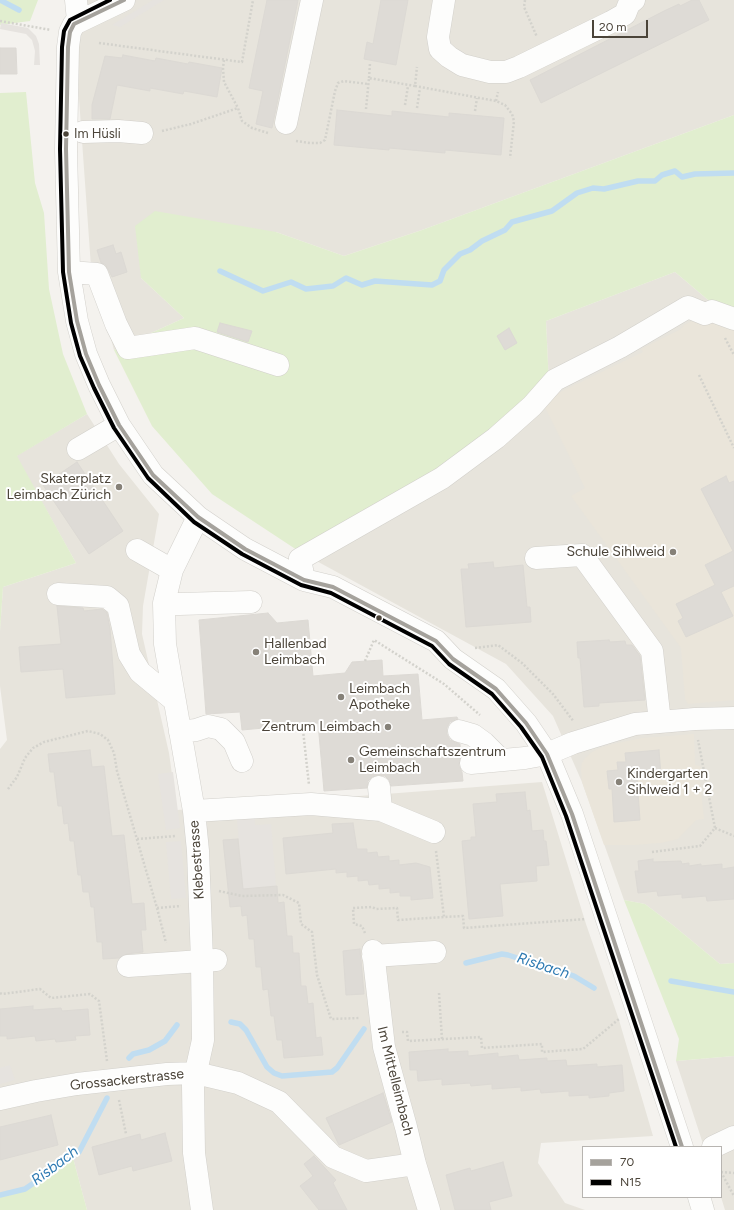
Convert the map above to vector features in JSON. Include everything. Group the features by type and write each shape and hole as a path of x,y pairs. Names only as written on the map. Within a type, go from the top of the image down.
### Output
{"street":[{"path":"124,0 75,18 67,70 66,149 69,272 77,321 86,354 99,385 119,424 153,475 198,517 245,549 304,580 333,587 436,642 453,659 496,689 526,723 547,754 572,814 682,1146"},
{"path":"286,123 312,0"},
{"path":"444,0 438,37 440,49 462,65 490,72 506,72 519,67 611,22 625,14 629,4 634,0"},
{"path":"83,132 142,132"},
{"path":"69,272 97,274 116,324 128,348 195,338 278,365"},
{"path":"304,580 300,559 442,478 496,438 532,406 555,380 620,347 688,307 704,314 712,311 734,319"},
{"path":"78,449 119,424"},
{"name":"Klebestrasse","path":"198,517 172,570 164,604 165,644 194,811 193,898 209,960 203,1040 193,1085 194,1153 202,1210"},
{"path":"137,550 172,570"},
{"path":"536,558 582,555 652,651 660,722"},
{"path":"58,594 107,597 118,606 129,654 140,672 175,700"},
{"path":"164,604 251,602"},
{"path":"471,763 525,758 547,754 635,724 695,719 734,718"},
{"path":"180,732 196,730 208,726 221,729 234,742 242,761"},
{"path":"459,731 473,735 484,743 500,760"},
{"path":"379,787 381,810"},
{"path":"194,811 311,804 381,810 434,832"},
{"path":"373,953 435,952"},
{"name":"Im Mittelleimbach","path":"373,953 384,1047 415,1164 429,1210"},
{"path":"128,966 209,960"},
{"name":"Grossackerstrasse","path":"0,1100 36,1091 77,1084 167,1074 196,1073 238,1083 279,1102 333,1157 366,1171 415,1164"},
{"path":"715,1146 734,1137"},
{"path":"698,1198 703,1210"}],"path":[{"path":"99,43 242,62 253,0"},
{"path":"525,0 524,7 538,39"},
{"path":"0,21 75,18"},
{"path":"224,60 224,82 238,108"},
{"path":"366,109 370,63"},
{"path":"415,86 417,67"},
{"path":"369,78 496,101 505,105 512,114 514,121 510,158"},
{"path":"405,105 408,86"},
{"path":"417,108 420,88"},
{"path":"475,112 477,98"},
{"path":"699,375 734,448"},
{"path":"365,661 374,640 444,684 473,709"},
{"path":"475,648 498,645 522,663 553,694 576,726"},
{"path":"695,719 715,828"},
{"path":"303,730 311,804"},
{"path":"8,789 17,778 25,758 33,748 44,742 88,731 100,734 108,740 114,753 117,771 157,908 171,963"},
{"path":"715,828 734,836"},
{"path":"652,852 700,846 715,828"},
{"path":"434,832 444,916"},
{"path":"137,839 181,835"},
{"path":"157,908 215,890 242,896 284,895 299,903 301,924 312,932 317,975 331,1019 366,1018"},
{"path":"373,953 362,926 354,924 353,908 396,908 398,920 463,916 464,928 588,918"},
{"path":"0,993 40,990 51,998 90,994 99,1001 108,1067 113,1080"},
{"path":"438,993 442,1039"},
{"path":"408,1041 481,1037 482,1048 542,1044 542,1052 583,1049 621,1018"},
{"path":"120,1105 126,1134"},
{"path":"722,1172 734,1173"},
{"path":"722,1174 734,1196"}],"shaded area":[{"path":"72,0 734,0 734,115 422,230 344,256 276,232 141,278 184,318 114,350 91,267"},
{"path":"153,0 164,0 120,27 112,25"},
{"path":"1,23 28,28 36,36 39,44 40,65 34,65 35,51 32,40 26,34 0,29"},
{"path":"675,272 727,316 734,315 734,963 720,964 645,904 624,900 582,782 553,716 506,664 300,552 549,385 546,321"},
{"name":"Schule Sihlweid","path":"712,311 734,313 734,700 688,704 685,699 681,648 571,496 585,488 542,401 643,352 641,349 681,329 684,325"},
{"path":"87,414 119,464 159,514 143,606 142,634 169,753 177,810 542,782 586,924 619,1020 653,1136 541,1143 538,1163 565,1203 585,1210 87,1210 73,1158 25,1189 0,1195 0,749 7,740 0,686 0,631 3,587 76,563 16,456"},
{"path":"694,734 695,765 700,766 702,771 699,774 704,819 696,820 678,839 660,843 604,845 582,782 581,769 585,758 600,748 613,744 642,738"},
{"path":"173,772 180,828 166,830 158,774"},
{"path":"254,807 255,825 271,824 276,886 243,889 236,808"},
{"path":"181,841 186,898 171,899 166,842"},
{"path":"734,1056 734,1210 725,1210 721,1198 722,1146 704,1146 676,1061"},
{"path":"10,1065 15,1080 0,1084 0,1068"}],"green space":[{"path":"0,0 38,0 30,21 0,25"},
{"path":"26,92 35,183 44,213 49,289 63,354 87,414 17,456 76,563 3,587 0,631 0,93"},
{"path":"734,115 734,315 727,316 675,272 546,321 549,385 449,466 300,552 212,494 152,426 114,350 184,318 141,278 135,226 155,211 276,232 344,256 422,230"},
{"path":"624,900 645,904 720,964 734,963 734,1056 676,1061 679,1039"},
{"path":"73,1158 87,1210 0,1210 0,1195 25,1189"}],"building":[{"path":"267,0 298,0 272,128 256,124 263,91 249,88"},
{"path":"381,0 408,0 396,65 364,59 367,42 373,44"},
{"path":"692,0 699,0 709,20 541,103 530,80 664,11"},
{"path":"0,48 16,48 17,74 0,74"},
{"path":"123,55 155,61 156,58 222,68 217,97 184,91 183,94 150,88 150,91 117,85 110,119 92,119 92,105 105,56 122,58"},
{"path":"337,110 392,116 392,111 449,117 449,113 504,118 501,155 445,150 445,153 389,148 389,150 334,145"},
{"path":"113,245 116,254 121,252 127,272 112,277 105,264 101,263 97,250"},
{"path":"220,323 252,331 248,342 217,332"},
{"path":"509,328 517,343 505,350 497,336"},
{"path":"77,462 123,531 89,554 43,485"},
{"path":"726,476 729,483 734,481 734,586 721,592 733,616 686,637 678,621 683,618 676,604 715,585 705,565 733,551 701,489"},
{"path":"493,562 494,568 523,565 527,607 530,607 531,622 466,627 461,569 469,569 468,564"},
{"path":"57,606 83,608 84,611 102,609 107,613 110,629 115,694 66,698 63,669 21,672 19,647 61,644"},
{"path":"268,613 277,623 308,620 313,676 345,673 352,662 382,660 383,676 418,674 422,720 457,717 458,719 450,722 447,728 447,734 450,740 460,744 461,756 459,765 462,772 463,781 391,786 389,780 385,776 378,775 372,777 368,781 367,788 324,791 318,723 242,730 240,712 206,714 199,620"},
{"path":"609,640 610,642 625,641 626,645 632,645 640,656 645,700 599,703 599,706 584,707 580,658 578,658 577,642"},
{"path":"90,750 92,767 104,766 112,836 124,835 132,904 144,903 146,930 141,930 143,952 127,954 119,958 103,959 102,942 97,942 94,907 91,907 89,892 83,892 81,875 78,875 74,841 70,841 68,823 64,824 62,806 58,806 54,772 50,772 48,754"},
{"name":"Kindergarten Sihlweid 1 + 2","path":"659,750 661,776 637,778 640,820 614,822 612,789 609,789 607,771 618,770 617,762 626,762 625,753"},
{"path":"525,792 527,811 530,810 532,831 543,830 549,865 536,866 537,881 500,884 503,916 469,919 462,841 471,840 471,837 476,837 473,804 497,802 496,794"},
{"path":"353,823 357,849 367,849 367,853 377,852 378,857 389,856 389,861 399,860 399,865 416,863 430,867 433,898 411,900 411,896 400,896 400,892 390,893 390,888 379,889 379,884 369,885 368,880 358,881 358,876 347,877 347,872 336,873 336,869 286,874 283,838 333,833 332,824"},
{"path":"238,839 243,889 277,886 278,903 284,902 287,936 292,936 293,953 299,953 301,986 306,986 308,1004 313,1003 316,1038 321,1037 323,1055 284,1058 282,1040 277,1040 274,1016 271,1016 268,989 263,990 261,967 256,967 254,939 249,939 247,915 242,916 241,906 230,907 223,840"},
{"path":"653,859 653,862 681,861 682,864 689,863 689,866 701,864 701,866 722,864 722,869 734,867 734,899 707,901 706,896 682,898 682,894 658,896 657,891 638,893 635,871 639,871 638,861"},
{"path":"360,949 364,994 346,995 343,951"},
{"path":"33,1006 33,1010 61,1008 62,1011 88,1009 90,1035 75,1036 76,1040 56,1042 55,1039 36,1041 35,1036 7,1039 7,1036 0,1036 0,1009"},
{"path":"448,1049 448,1052 468,1051 468,1056 498,1053 498,1057 518,1055 519,1060 547,1058 547,1061 566,1060 567,1066 597,1064 597,1067 622,1065 624,1091 609,1093 609,1096 589,1098 589,1095 569,1096 569,1091 541,1093 540,1089 521,1091 521,1087 492,1089 492,1084 471,1086 470,1083 442,1085 442,1079 418,1081 417,1070 410,1070 409,1052"},
{"path":"383,1093 392,1122 339,1145 326,1118"},
{"path":"51,1115 58,1145 0,1160 0,1127"},
{"path":"165,1133 172,1161 133,1171 132,1166 99,1175 92,1147 140,1134 141,1140"},
{"path":"314,1156 336,1180 333,1183 347,1210 319,1210 300,1186 313,1176 304,1164"},
{"path":"503,1162 512,1196 489,1202 491,1210 455,1210 446,1175 470,1168 471,1171"}],"waterway":[{"path":"0,0 19,10"},
{"path":"220,271 263,291 291,282 306,289 333,286 346,278 362,285 375,281 432,285 440,281 444,270 460,254 505,230 512,222 552,211 577,193 593,188 604,189 638,181 655,181 662,175 675,171 682,177 695,174 734,173"},
{"name":"Risbach","path":"466,963 502,954 508,955 574,976 594,988"},
{"name":"Risbach","path":"671,981 734,992"},
{"name":"Risbach","path":"231,1022 240,1024 246,1030 267,1067 274,1073 282,1076 332,1072 337,1068 364,1029"},
{"name":"Risbach","path":"129,1058 133,1054 149,1050 165,1041 177,1025"},
{"name":"Risbach","path":"0,1195 25,1189 79,1152 107,1098"}],"transit line":[{"name":"N15","path":"110,0 70,20 64,31 62,47 60,149 63,272 71,323 80,356 94,388 114,428 148,478 194,522 242,554 301,585 331,593 432,646 449,664 492,694 521,727 542,757 566,816 676,1146"},
{"name":"70","path":"124,0 74,24 70,32 68,47 66,149 69,272 77,321 86,354 99,385 119,425 153,475 198,517 245,549 304,580 333,587 436,641 453,659 496,689 526,723 547,754 572,814 682,1146"}],"place":[{"name":"Im Hüsli","path":"66,134"},
{"name":"Skaterplatz Leimbach Zürich","path":"119,487"},
{"name":"Schule Sihlweid","path":"673,552"},
{"name":"Hallenbad Leimbach","path":"256,652"},
{"name":"Leimbach Apotheke","path":"341,697"},
{"name":"Zentrum Leimbach","path":"388,727"},
{"name":"Gemeinschaftszentrum Leimbach","path":"351,760"},
{"name":"Kindergarten Sihlweid 1 + 2","path":"619,782"}]}
